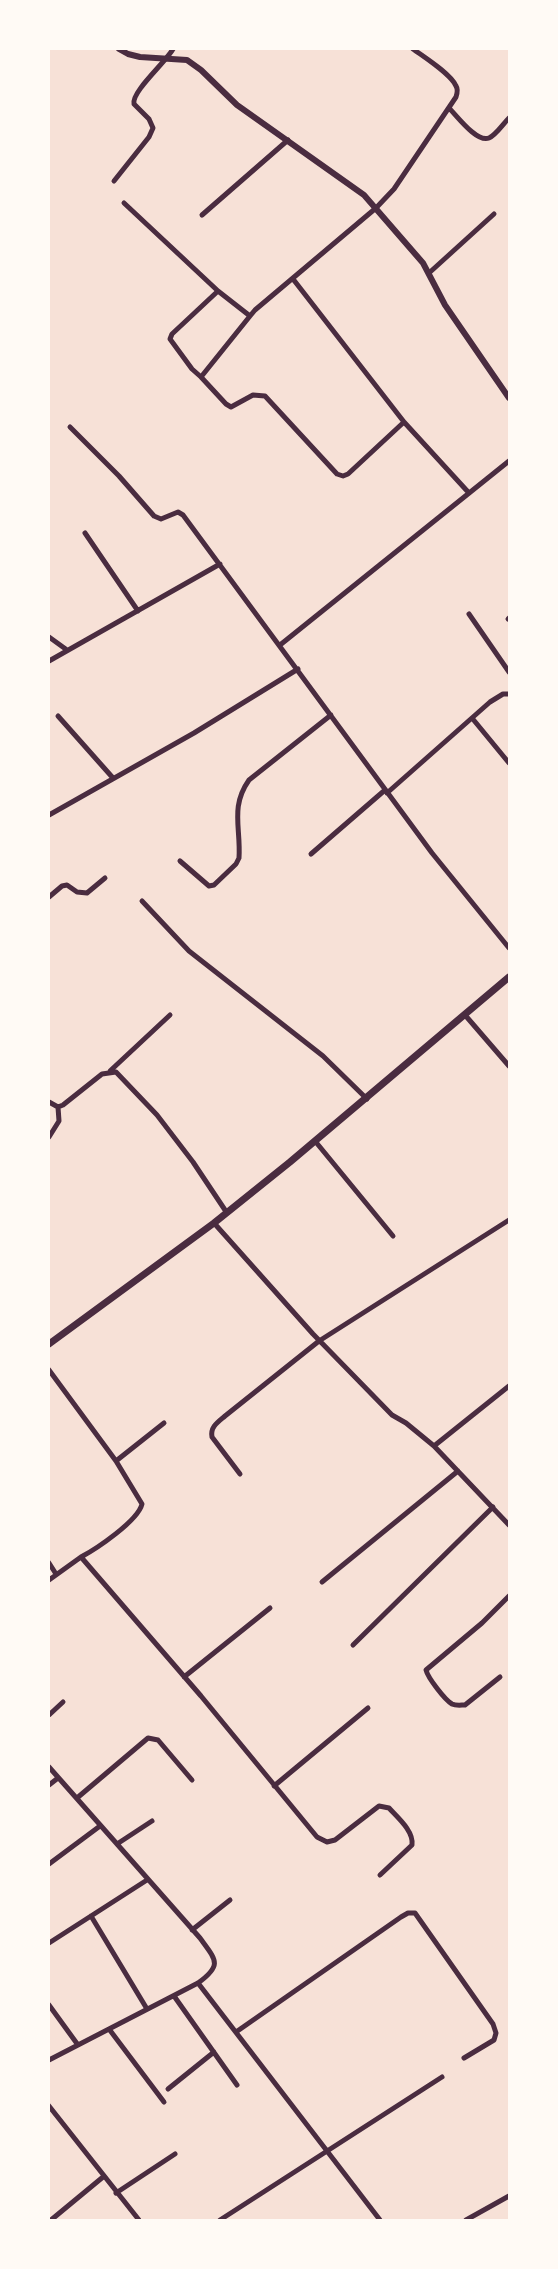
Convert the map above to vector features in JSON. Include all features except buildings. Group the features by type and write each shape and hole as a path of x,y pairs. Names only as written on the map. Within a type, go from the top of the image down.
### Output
{"main road":[{"path":"49,1344 227,1213 368,1099 509,977"}],"street":[{"path":"119,49 140,57 187,60 201,70 237,105 364,195 402,237 429,273 445,305 509,398"},
{"path":"114,181 149,137 153,128 153,123 134,104 133,100 168,58 172,49"},
{"path":"201,377 250,316 376,208 394,189 456,98 456,85 413,49"},
{"path":"449,108 476,136 483,139 490,138 509,118"},
{"path":"202,215 288,140"},
{"path":"124,202 218,291 250,316"},
{"path":"429,273 494,214"},
{"path":"293,279 404,422 469,493"},
{"path":"218,291 172,334 170,339 192,369 226,404 231,407 253,395 265,396 337,474 343,476 348,474 404,422"},
{"path":"70,427 154,516 161,519 178,512 183,515 432,853 509,948"},
{"path":"280,645 509,461"},
{"path":"85,534 138,611"},
{"path":"49,661 220,564"},
{"path":"469,614 509,672"},
{"path":"49,637 67,650"},
{"path":"49,815 194,733 298,669"},
{"path":"311,854 490,702 503,694 509,694"},
{"path":"180,861 206,884 212,886 228,872 239,858 237,831 238,801 243,788 249,780 331,715"},
{"path":"58,716 113,778"},
{"path":"472,718 509,763"},
{"path":"49,897 62,886 67,885 77,892 87,893 105,878"},
{"path":"142,901 189,951 323,1056 368,1099"},
{"path":"110,1072 170,1014"},
{"path":"465,1015 509,1066"},
{"path":"49,1102 58,1106 63,1105 102,1074 116,1072 157,1115 227,1213"},
{"path":"49,1136 59,1121 58,1106"},
{"path":"315,1141 393,1236"},
{"path":"240,1474 212,1437 211,1431 214,1427 319,1341 509,1220"},
{"path":"214,1223 319,1341 392,1416 406,1423 434,1446 509,1525"},
{"path":"49,1370 116,1461 142,1506 138,1512 94,1550 81,1556 49,1580"},
{"path":"434,1446 509,1386"},
{"path":"116,1461 164,1423"},
{"path":"322,1582 458,1471"},
{"path":"353,1645 493,1507"},
{"path":"81,1556 322,1841 335,1840 379,1806 389,1808 409,1831 413,1840 412,1845 380,1875"},
{"path":"49,1563 56,1574"},
{"path":"500,1677 465,1705 458,1705 452,1703 447,1698 428,1677 426,1670 482,1623 509,1596"},
{"path":"184,1677 270,1608"},
{"path":"49,1715 63,1702"},
{"path":"274,1786 368,1708"},
{"path":"77,1798 148,1738 158,1740 192,1780"},
{"path":"49,1767 192,1930 214,1959 215,1968 212,1973 198,1983 49,2060"},
{"path":"49,1785 58,1778"},
{"path":"117,1844 152,1821"},
{"path":"49,1864 100,1826"},
{"path":"49,1943 147,1880"},
{"path":"192,1930 230,1900"},
{"path":"236,2032 401,1917 408,1913 415,1913 493,2024 496,2034 494,2040 464,2058"},
{"path":"91,1916 147,2009"},
{"path":"198,1983 380,2220"},
{"path":"174,1996 236,2085"},
{"path":"49,2005 78,2045"},
{"path":"109,2029 164,2102"},
{"path":"168,2089 214,2052"},
{"path":"220,2220 326,2150 442,2078"},
{"path":"49,2106 103,2177 139,2220"},
{"path":"116,2193 175,2154"},
{"path":"51,2220 103,2177"},
{"path":"466,2220 509,2196"}]}
